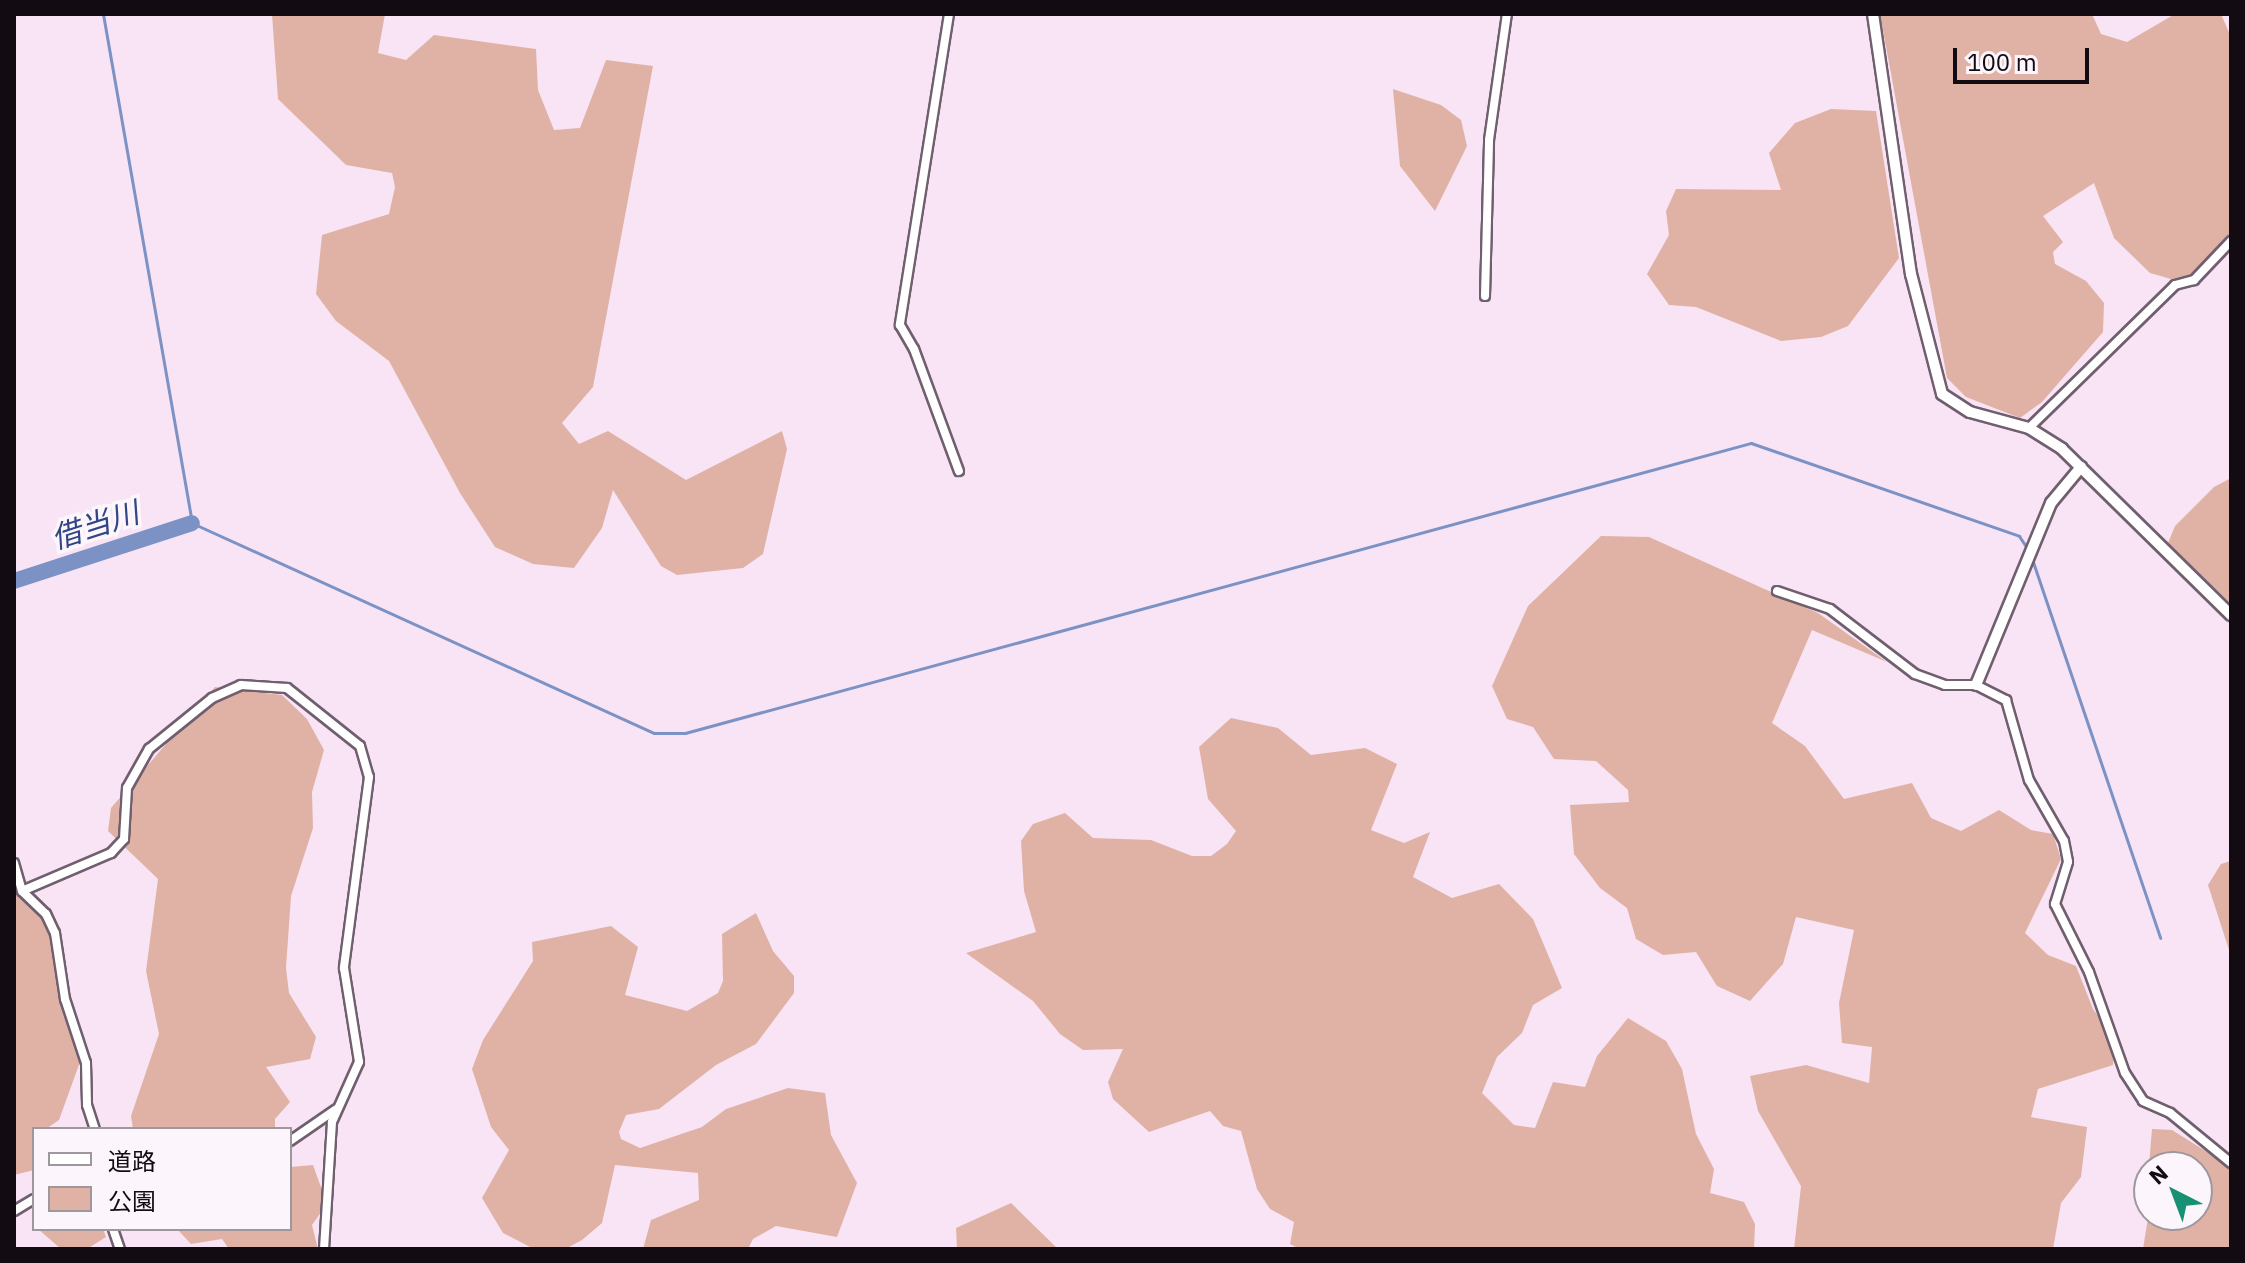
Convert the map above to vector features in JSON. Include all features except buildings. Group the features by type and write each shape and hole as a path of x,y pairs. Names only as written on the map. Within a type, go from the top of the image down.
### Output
{"street":[{"path":"949,14 900,325 914,349 959,471"},
{"path":"1485,296 1489,140 1507,14"},
{"path":"1873,14 1911,274 1942,394 1970,412 2029,428 2081,467 2231,615"},
{"path":"2029,428 2175,285 2194,280 2231,241"},
{"path":"1976,685 2051,503 2081,467"},
{"path":"1777,591 1830,609 1915,674 1945,685 1976,685 2006,700 2029,780 2064,841 2068,862 2055,904 2089,972 2125,1073 2143,1101 2170,1113 2231,1163"},
{"path":"22,891 111,853 124,839 127,788 149,749 212,698 241,685 287,688 360,746 369,765 357,849 356,901 344,968 359,1062 337,1109 324,1200 324,1249"},
{"path":"14,863 22,891 46,914 55,933 65,999 86,1063 87,1105 94,1127"},
{"path":"292,1140 337,1109"},
{"path":"14,1211 32,1200"}],"green space":[{"path":"272,14 385,14 378,53 406,60 434,35 536,49 538,90 554,130 580,128 606,60 653,66 593,387 562,423 579,444 608,431 686,480 782,431 787,449 763,554 743,568 677,575 661,566 613,490 602,528 574,568 533,564 495,547 460,493 389,361 336,321 316,294 322,235 389,214 395,187 392,173 346,165 278,99"},
{"path":"1880,14 2092,14 2101,34 2127,42 2175,14 2221,14 2231,37 2231,234 2196,271 2178,281 2150,273 2114,238 2094,183 2043,216 2063,242 2053,252 2055,264 2086,281 2104,303 2103,332 2042,402 2020,418 1966,397 1947,378"},
{"path":"1393,89 1441,105 1461,120 1467,146 1435,211 1400,166"},
{"path":"1831,109 1876,111 1899,258 1848,326 1821,337 1781,341 1696,307 1669,305 1647,274 1669,235 1666,211 1676,189 1781,190 1769,153 1795,123"},
{"path":"2231,478 2231,604 2168,543 2175,526 2214,487"},
{"path":"1601,536 1649,537 1818,613 1887,662 1812,630 1772,723 1805,746 1844,799 1912,783 1931,818 1961,831 1999,810 2031,830 2053,834 2061,859 2025,933 2048,955 2076,966 2093,1009 2116,1040 2113,1065 2038,1089 2031,1117 2087,1127 2081,1177 2061,1203 2053,1249 1794,1249 1801,1186 1758,1111 1750,1076 1806,1065 1869,1083 1872,1047 1842,1043 1839,1003 1854,930 1796,917 1783,964 1750,1001 1717,986 1696,952 1663,955 1636,939 1627,908 1600,888 1574,854 1570,805 1629,802 1628,790 1596,761 1554,759 1533,727 1507,719 1492,686 1528,606"},
{"path":"215,687 282,695 307,719 324,750 312,792 313,828 291,896 286,968 289,993 316,1037 310,1059 266,1067 290,1102 275,1119 275,1127 133,1127 131,1116 159,1034 146,971 158,879 108,831 111,808"},
{"path":"1231,718 1278,728 1311,755 1365,748 1397,764 1371,830 1404,843 1430,832 1413,877 1452,898 1499,884 1533,919 1562,988 1533,1005 1522,1033 1497,1057 1482,1093 1514,1125 1535,1128 1553,1082 1585,1087 1597,1056 1628,1018 1666,1041 1682,1069 1696,1134 1714,1169 1710,1193 1744,1202 1755,1224 1754,1249 1300,1249 1290,1244 1294,1222 1270,1209 1257,1189 1241,1131 1223,1126 1210,1111 1149,1132 1113,1099 1108,1082 1123,1049 1083,1050 1060,1034 1033,1001 966,953 1036,932 1024,891 1021,841 1033,824 1065,813 1093,838 1151,840 1192,856 1211,856 1227,844 1236,831 1208,799 1199,747"},
{"path":"2231,861 2231,956 2208,885 2221,864"},
{"path":"14,891 36,909 59,948 80,1062 59,1120 49,1127 32,1127 32,1170 14,1175"},
{"path":"756,913 773,951 794,976 794,993 756,1044 716,1065 659,1109 626,1115 619,1132 621,1139 640,1148 702,1127 726,1109 788,1088 825,1093 831,1135 857,1183 837,1237 776,1226 753,1239 748,1249 643,1249 651,1220 699,1200 698,1173 615,1165 602,1223 582,1240 565,1249 534,1249 503,1233 482,1198 509,1150 491,1127 472,1069 483,1040 533,961 532,942 611,926 638,947 625,995 687,1011 718,993 723,981 722,934"},
{"path":"2152,1129 2172,1130 2205,1151 2150,1151"},
{"path":"2213,1156 2231,1167 2231,1249 2143,1249 2146,1231 2213,1231"},
{"path":"313,1165 327,1204 312,1225 318,1249 229,1249 222,1239 191,1244 179,1231 292,1231 292,1167"},
{"path":"1011,1203 1058,1249 957,1249 956,1228"},
{"path":"40,1231 104,1231 106,1237 87,1249 61,1249"}],"waterway":[{"path":"103,14 192,523 654,733 685,733 1751,443 2019,536 2027,548"},
{"name":"借当川","path":"14,581 192,523"},
{"path":"2032,559 2160,938"}]}
